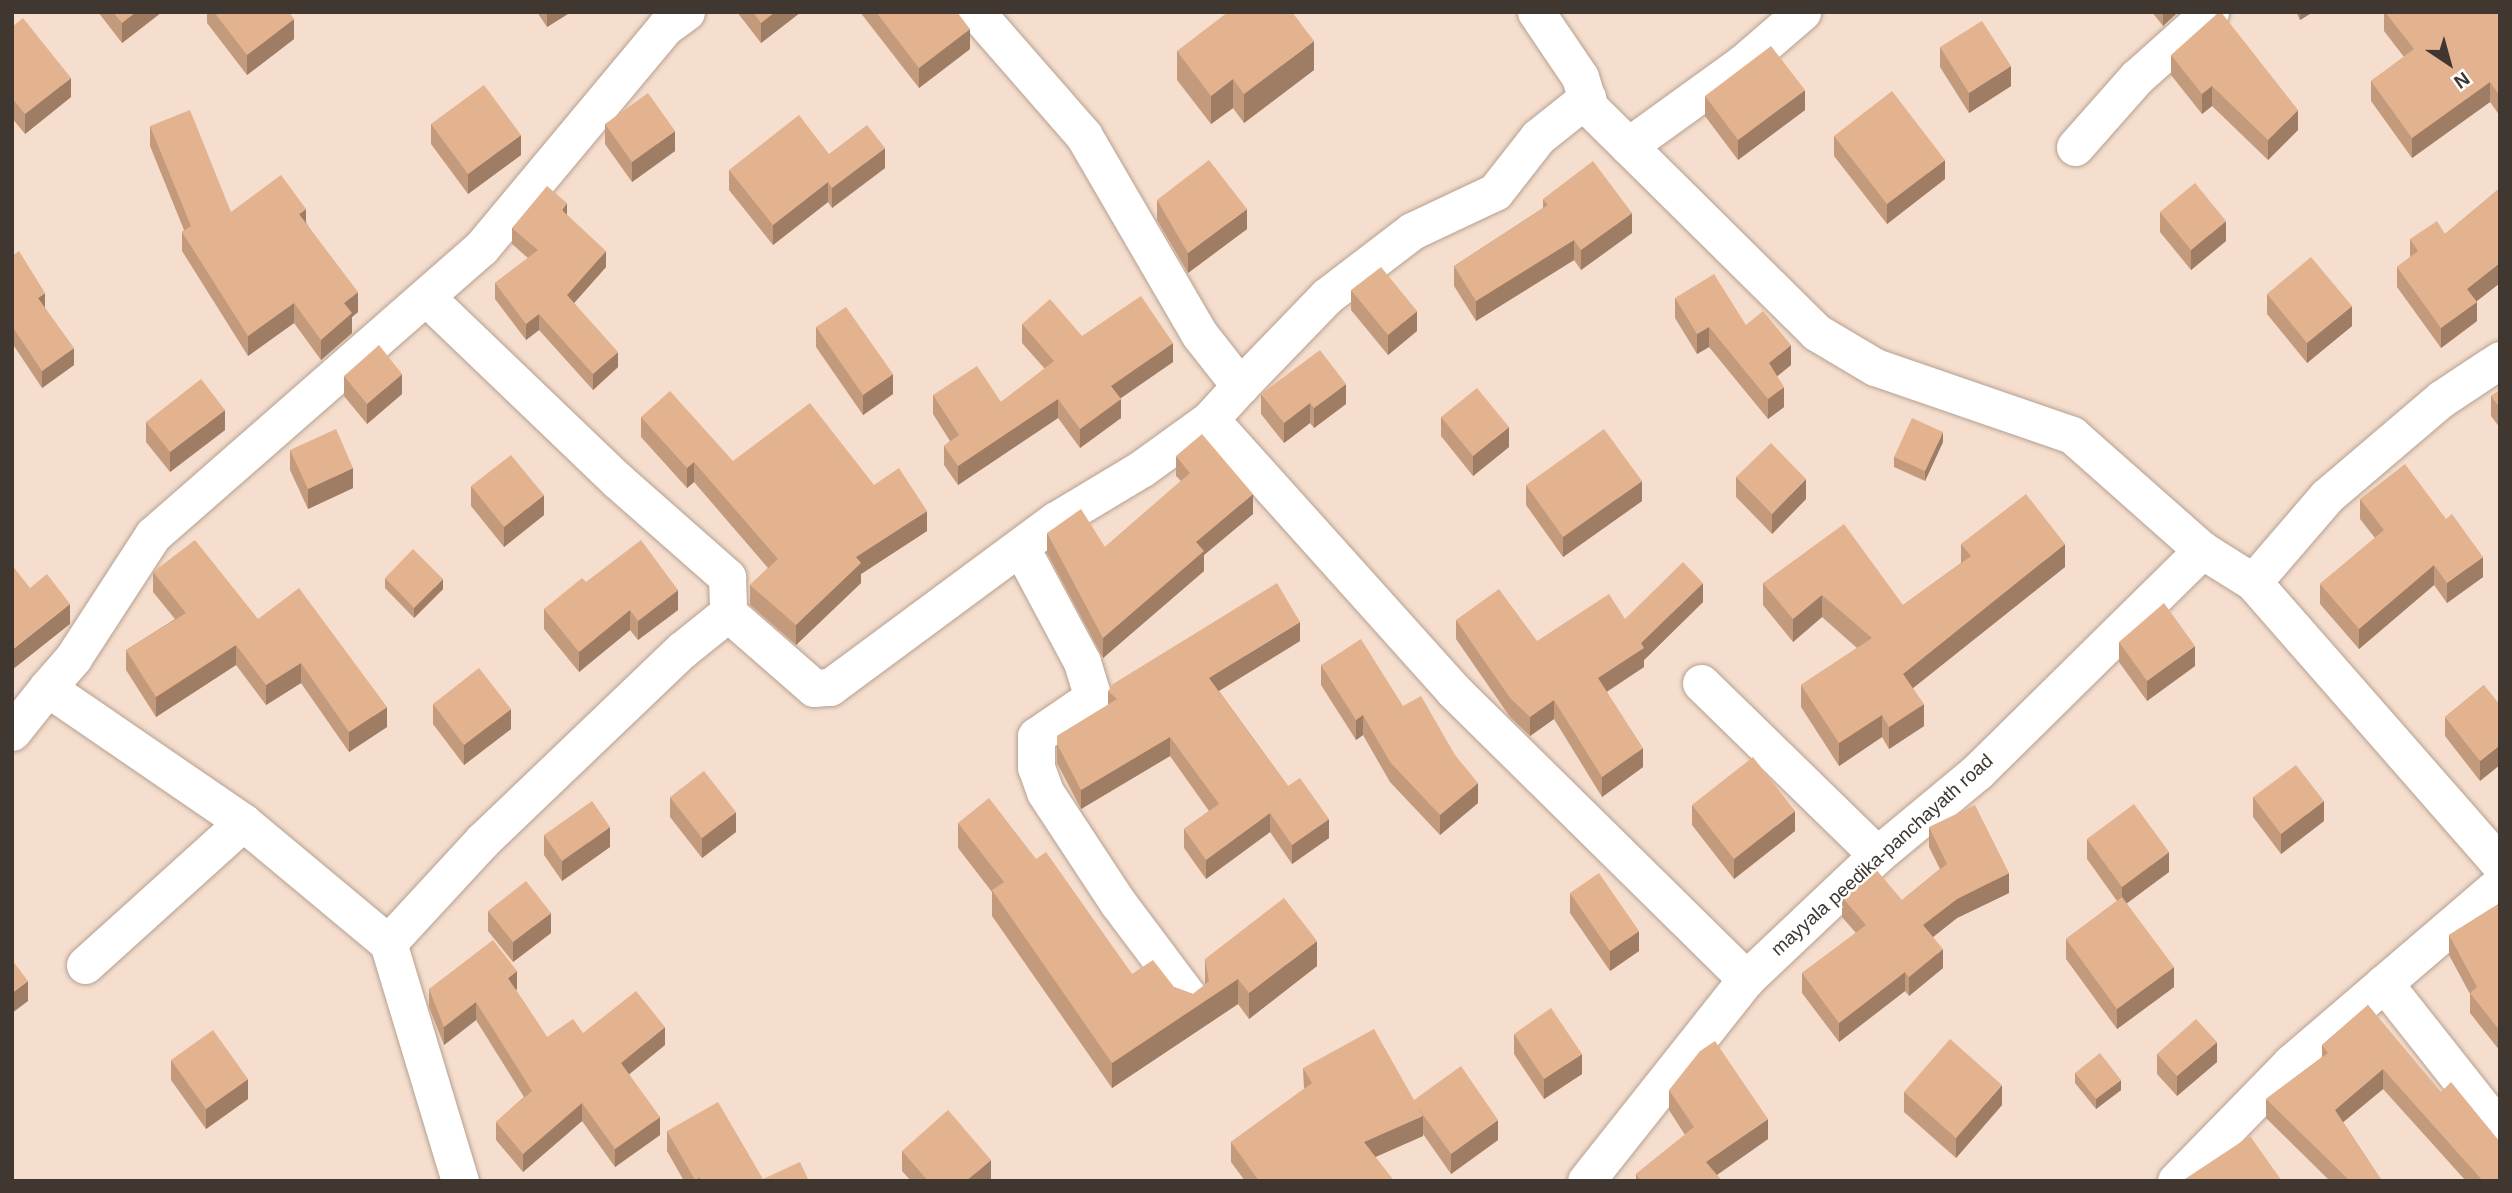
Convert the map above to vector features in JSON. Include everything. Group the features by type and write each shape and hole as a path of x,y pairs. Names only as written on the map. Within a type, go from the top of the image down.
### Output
{"street":[{"path":"12,732 73,658 153,535 481,248 665,27 686,12"},
{"path":"976,12 1084,136 1200,335 1240,386"},
{"path":"1536,12 1580,77 1589,107 1816,332 1875,367 2073,435 2202,550 2253,582 2500,864"},
{"path":"1628,146 1744,62 1802,12"},
{"path":"2075,148 2137,77 2210,12"},
{"path":"426,297 617,480 727,577 728,613 814,688 830,687 1056,520 1141,469 1210,419 1327,296 1412,231 1495,192 1538,137 1587,98"},
{"path":"2253,582 2327,496 2441,399 2500,360"},
{"path":"1210,419 1453,690 1746,979"},
{"path":"1021,548 1082,662 1093,697 1036,736 1036,767 1045,792 1118,903 1190,999"},
{"name":"mayyala peedika-panchayath road","path":"1586,1181 1746,979 1877,856 1978,771 2202,550"},
{"path":"388,943 483,840 682,650 728,613"},
{"path":"1701,683 1877,856"},
{"path":"47,688 243,822 388,943 460,1181"},
{"path":"85,965 243,822"},
{"path":"2176,1181 2291,1063 2500,884"},
{"path":"2384,983 2500,1130"}],"building":[{"path":"113,12 136,12 122,23"},
{"path":"214,12 289,12 294,19 247,55"},
{"path":"753,12 775,12 761,23"},
{"path":"876,12 957,12 970,29 919,68"},
{"path":"1228,12 1292,12 1314,41 1244,94 1233,79 1211,96 1177,51"},
{"path":"2219,12 2298,110 2268,140 2212,86 2202,94 2171,55"},
{"path":"2385,12 2500,12 2500,96 2490,82 2412,138 2371,81 2414,49"},
{"path":"23,18 71,78 25,114 12,98 12,27"},
{"path":"1982,21 2011,66 1969,93 1940,47"},
{"path":"1771,46 1805,90 1738,140 1705,96"},
{"path":"484,85 521,135 468,174 431,124"},
{"path":"1892,91 1945,160 1887,204 1834,136"},
{"path":"648,93 675,131 632,162 605,124"},
{"path":"190,110 231,212 281,175 306,209 299,214 358,292 344,303 352,313 321,340 294,303 248,336 182,232 191,226 150,126"},
{"path":"799,115 829,154 867,125 885,148 832,188 828,182 773,225 729,170"},
{"path":"1209,160 1247,209 1188,253 1157,200"},
{"path":"1593,161 1632,213 1581,250 1574,240 1476,301 1454,266 1548,205 1543,199"},
{"path":"2195,183 2226,221 2191,250 2160,212"},
{"path":"547,186 567,203 562,210 606,251 567,295 618,352 593,374 539,314 526,324 495,283 538,250 512,228"},
{"path":"2500,188 2500,263 2467,289 2477,302 2441,328 2397,267 2418,251 2410,239 2437,221 2445,234"},
{"path":"19,251 45,293 38,298 74,348 42,371 12,326 12,256"},
{"path":"2311,257 2352,306 2307,343 2267,294"},
{"path":"1381,267 1417,311 1388,335 1351,290"},
{"path":"1714,274 1746,325 1763,311 1791,345 1769,363 1784,387 1768,399 1709,327 1697,334 1675,298"},
{"path":"1141,296 1173,343 1111,386 1121,399 1080,429 1058,399 958,466 944,446 959,435 933,395 977,366 1001,402 1054,361 1022,324 1050,299 1082,336"},
{"path":"846,307 893,374 863,395 816,327"},
{"path":"379,345 402,374 367,404 344,376"},
{"path":"1320,350 1346,384 1314,408 1310,403 1284,423 1261,394"},
{"path":"201,379 225,410 170,452 146,422"},
{"path":"1477,388 1509,427 1473,456 1441,417"},
{"path":"2500,390 2500,408 2491,396"},
{"path":"670,391 733,461 810,403 874,485 899,468 927,511 856,557 861,563 796,625 750,585 778,559 694,462 687,468 641,417"},
{"path":"1912,418 1943,432 1925,471 1894,457"},
{"path":"336,429 353,468 308,489 290,450"},
{"path":"1604,429 1642,481 1563,537 1526,485"},
{"path":"1202,434 1253,494 1196,542 1204,551 1103,638 1047,533 1081,509 1105,547 1190,473 1176,456"},
{"path":"1771,443 1806,479 1772,514 1736,477"},
{"path":"511,455 544,495 504,527 471,486"},
{"path":"2405,464 2446,519 2452,514 2483,557 2447,583 2434,565 2359,629 2320,584 2384,530 2360,499"},
{"path":"2026,494 2065,544 1903,674 1924,704 1889,727 1882,715 1839,743 1801,685 1872,638 1822,595 1793,619 1763,583 1844,524 1903,605 1971,556 1961,544"},
{"path":"195,540 258,619 299,588 387,707 349,732 301,663 266,685 236,645 156,697 126,650 186,613 153,572"},
{"path":"641,540 678,590 638,621 630,610 579,652 544,609 582,578 586,582"},
{"path":"413,549 443,579 414,608 385,578"},
{"path":"1683,562 1703,583 1641,643 1644,648 1598,678 1643,748 1602,777 1554,700 1530,717 1510,698 1456,620 1499,589 1537,641 1609,594 1625,619"},
{"path":"12,565 30,588 47,574 70,604 12,650"},
{"path":"1277,583 1300,622 1209,678 1288,786 1300,778 1329,819 1292,845 1270,813 1206,860 1184,829 1219,804 1170,737 1081,790 1057,744 1057,736 1117,699 1108,691 1113,684"},
{"path":"2164,603 2195,646 2147,681 2119,642"},
{"path":"1361,639 1403,706 1421,696 1455,755 1478,783 1440,815 1390,762 1363,715 1356,720 1321,665"},
{"path":"479,668 511,709 464,745 433,704"},
{"path":"2484,685 2500,705 2500,745 2480,761 2445,717"},
{"path":"1753,757 1795,811 1734,859 1692,805"},
{"path":"2296,765 2324,801 2281,834 2253,797"},
{"path":"704,771 736,812 702,838 670,797"},
{"path":"989,798 1036,859 1046,852 1132,974 1153,960 1174,987 1193,994 1209,981 1205,959 1284,898 1317,941 1249,993 1238,979 1112,1063 992,890 1004,882 958,823"},
{"path":"592,801 610,827 562,861 544,835"},
{"path":"2134,804 2169,852 2122,887 2087,839"},
{"path":"1975,805 2009,873 1957,899 1923,925 1943,949 1909,977 1905,972 1839,1023 1802,973 1866,925 1842,897 1874,867 1902,900 1947,864 1929,827"},
{"path":"1599,873 1639,931 1610,951 1570,893"},
{"path":"526,881 551,913 513,942 488,911"},
{"path":"2122,897 2174,967 2117,1009 2066,939"},
{"path":"2500,903 2500,1031 2470,993 2477,987 2449,935"},
{"path":"493,940 517,971 508,978 547,1037 573,1019 583,1033 636,991 665,1027 621,1063 660,1117 615,1149 582,1103 523,1154 496,1122 532,1091 476,1002 444,1027 429,989"},
{"path":"12,960 28,981 12,993"},
{"path":"2368,1005 2441,1092 2451,1082 2500,1142 2500,1181 2483,1181 2383,1069 2335,1110 2382,1181 2350,1181 2266,1099 2328,1053 2322,1045"},
{"path":"1551,1008 1582,1054 1544,1079 1514,1034"},
{"path":"2196,1019 2217,1042 2177,1076 2157,1054"},
{"path":"1374,1029 1414,1100 1461,1066 1498,1120 1451,1154 1416,1105 1423,1116 1364,1142 1394,1181 1259,1181 1231,1142 1312,1083 1303,1068"},
{"path":"213,1030 248,1079 206,1109 171,1060"},
{"path":"1950,1039 2002,1085 1956,1138 1904,1092"},
{"path":"1715,1041 1768,1119 1706,1162 1722,1181 1641,1181 1636,1174 1694,1127 1669,1090 1700,1051"},
{"path":"2100,1053 2121,1080 2096,1099 2075,1073"},
{"path":"718,1102 763,1179 800,1162 809,1181 701,1181 700,1177 695,1180 667,1131"},
{"path":"948,1110 991,1160 966,1181 928,1181 902,1151"},
{"path":"2250,1136 2282,1181 2186,1181 2185,1179"}]}
